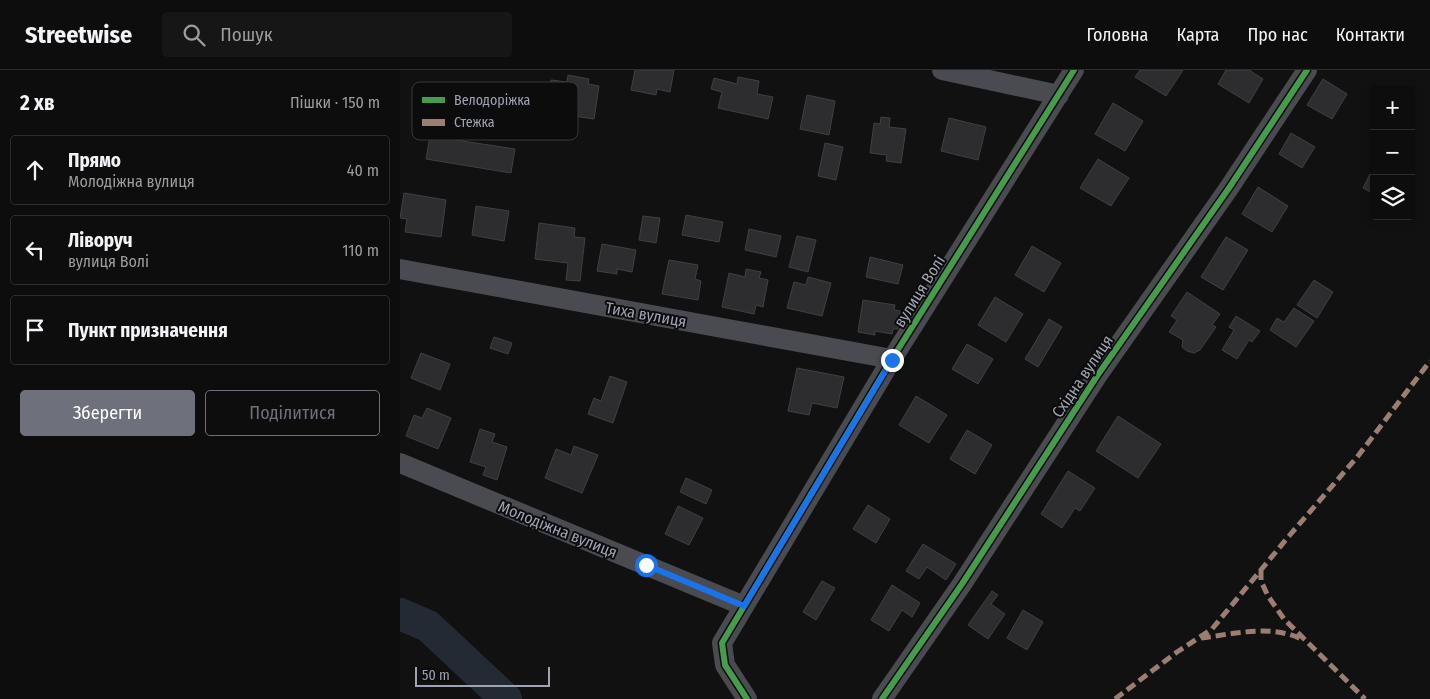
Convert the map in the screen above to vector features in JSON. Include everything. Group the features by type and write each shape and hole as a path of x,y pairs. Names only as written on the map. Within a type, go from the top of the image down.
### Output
{"street":[{"path":"942,70 1059,95"},
{"name":"вулиця Волі","path":"747,699 725,665 722,643 892,360 1074,70"},
{"name":"Східна вулиця","path":"882,699 962,584 1097,376 1229,188 1307,70"},
{"name":"Тиха вулиця","path":"400,269 892,360"},
{"name":"Молодіжна вулиця","path":"400,463 744,606"}],"building":[{"path":"635,70 674,70 670,92 657,89 656,95 631,90"},
{"path":"1140,70 1183,70 1166,96 1135,77"},
{"path":"1226,70 1249,70 1263,79 1249,103 1218,84"},
{"path":"568,75 589,79 588,84 599,86 594,119 578,117 578,82 567,82"},
{"path":"738,77 759,81 757,94 773,97 768,119 718,108 722,92 711,89 714,78 737,84"},
{"path":"1323,79 1347,94 1332,119 1307,105"},
{"path":"551,80 567,82 551,82"},
{"path":"807,95 835,101 829,135 800,129"},
{"path":"1113,103 1143,121 1125,151 1095,134"},
{"path":"881,117 890,118 889,127 906,129 901,163 886,161 887,155 870,153 874,123 880,124"},
{"path":"949,118 986,127 978,160 941,151"},
{"path":"1291,133 1315,147 1302,168 1279,154"},
{"path":"429,140 456,140 515,149 511,173 426,159"},
{"path":"825,143 843,147 836,180 818,176"},
{"path":"1098,159 1129,178 1111,206 1080,188"},
{"path":"1370,174 1370,192 1363,188"},
{"path":"1258,187 1288,206 1272,232 1242,214"},
{"path":"404,193 446,200 441,237 405,232 407,219 400,218"},
{"path":"476,206 509,211 504,241 472,235"},
{"path":"686,215 723,222 719,242 682,235"},
{"path":"643,216 660,218 656,243 639,240"},
{"path":"539,223 575,228 574,237 585,238 580,281 566,280 568,263 535,259"},
{"path":"749,229 781,236 776,257 745,250"},
{"path":"797,236 816,240 808,272 789,267"},
{"path":"1226,237 1248,250 1223,290 1201,277"},
{"path":"602,244 636,250 632,272 617,269 617,274 597,271"},
{"path":"1032,246 1061,263 1044,292 1015,275"},
{"path":"870,257 903,265 898,284 866,277"},
{"path":"669,260 698,265 695,279 701,281 698,300 662,294"},
{"path":"746,269 761,272 759,278 768,280 763,307 756,305 754,314 722,307 729,273 745,277"},
{"path":"808,277 831,283 822,316 787,308 794,282 806,285"},
{"path":"1314,280 1333,292 1317,318 1297,305"},
{"path":"1187,292 1220,314 1212,325 1216,327 1200,350 1194,353 1182,347 1183,340 1169,332 1177,320 1171,316"},
{"path":"995,297 1023,314 1006,342 978,325"},
{"path":"863,300 895,305 894,310 900,311 898,329 893,329 892,334 875,331 875,335 858,332"},
{"path":"1294,308 1314,321 1296,347 1270,330 1277,318 1284,322"},
{"path":"1236,316 1260,331 1252,342 1249,340 1237,359 1222,350 1234,330 1229,327"},
{"path":"1049,319 1062,327 1038,367 1025,359"},
{"path":"494,337 512,343 508,354 490,348"},
{"path":"967,344 993,359 978,384 952,369"},
{"path":"421,353 450,364 440,390 411,378"},
{"path":"797,368 844,377 837,408 812,403 809,415 788,411"},
{"path":"610,376 627,382 613,423 588,414 594,398 601,401"},
{"path":"916,396 947,415 929,443 899,425"},
{"path":"427,408 451,418 438,449 406,436 414,415 422,418"},
{"path":"1118,416 1161,444 1138,478 1096,451"},
{"path":"480,429 495,434 492,442 507,447 497,480 483,475 486,467 470,462"},
{"path":"967,430 992,445 975,474 950,459"},
{"path":"574,446 598,455 582,493 545,478 556,449 571,455"},
{"path":"1068,471 1095,488 1080,511 1075,508 1062,528 1041,514"},
{"path":"686,478 712,490 706,504 680,492"},
{"path":"868,505 890,519 876,543 853,529"},
{"path":"678,506 703,518 689,545 665,534"},
{"path":"923,544 956,564 946,580 927,567 919,579 906,571"},
{"path":"822,581 835,588 816,620 803,612"},
{"path":"892,585 920,603 912,617 902,610 889,631 871,620"},
{"path":"992,591 998,595 991,604 1005,614 988,639 968,625"},
{"path":"1023,610 1043,622 1027,650 1007,638"}],"waterway":[{"path":"400,614 428,626 506,699"}],"marked path":[{"path":"1115,699 1177,652 1212,629 1358,456 1430,361"},
{"path":"1261,570 1261,581 1268,596 1284,619 1365,699"},
{"path":"1201,638 1265,631 1289,634 1301,639"}],"cycle path":[{"path":"747,699 725,665 722,643 892,359 1074,70"},
{"path":"882,699 962,584 1097,376 1229,188 1307,70"}],"route":[{"path":"646,565 744,606 892,360"}]}
